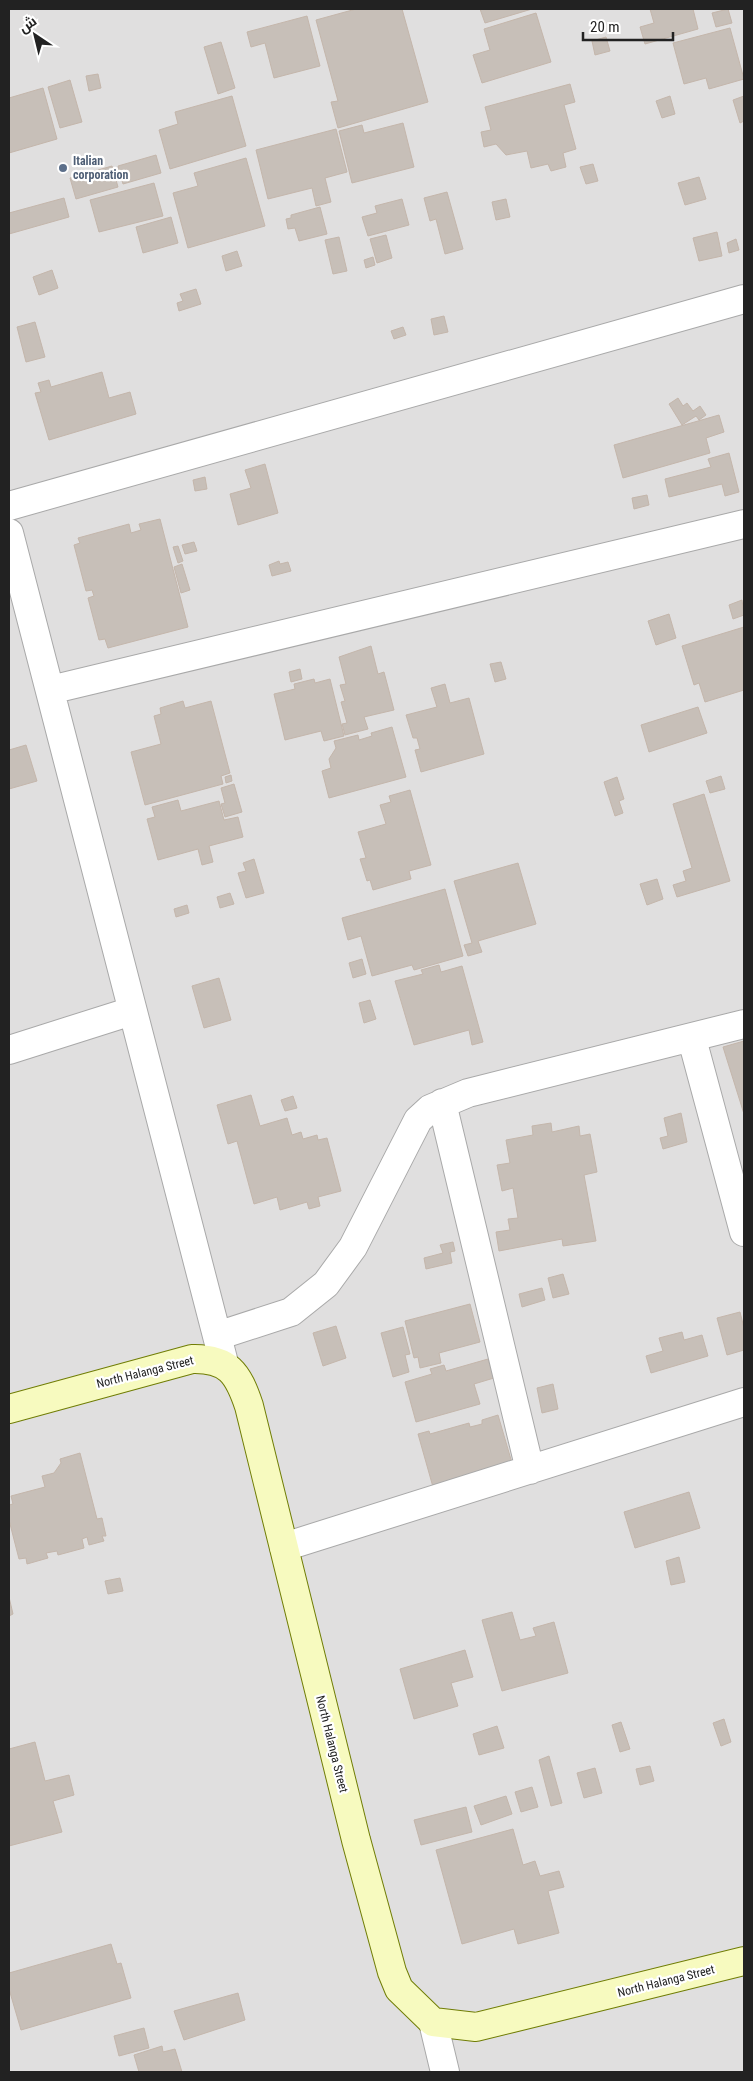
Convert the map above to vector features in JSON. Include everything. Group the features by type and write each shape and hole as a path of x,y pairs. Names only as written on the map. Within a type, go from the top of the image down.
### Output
{"street":[{"path":"9,506 744,299"},
{"path":"50,690 744,524"},
{"path":"9,533 224,1363"},
{"path":"9,1050 132,1010"},
{"path":"217,1336 291,1312 326,1284 353,1248 418,1120 430,1109 468,1093 692,1039 744,1024"},
{"path":"692,1039 744,1232"},
{"path":"442,1103 530,1470"},
{"name":"North Halanga Street","path":"9,1409 192,1359 208,1358 224,1363 243,1387 356,1840 392,1972 399,1989 433,2022 476,2027 744,1961"},
{"path":"284,1547 744,1402"},
{"path":"433,2022 445,2072"}],"shaded area":[{"path":"9,9 744,9 744,2072 9,2072"}],"building":[{"path":"356,9 402,9 428,102 338,128 331,102 338,101 316,20"},
{"path":"480,9 532,9 485,23"},
{"path":"650,9 693,9 698,29 645,44 640,27 654,23"},
{"path":"728,9 732,23 716,27 712,13"},
{"path":"536,13 551,62 482,83 473,55 490,50 484,29"},
{"path":"307,16 320,66 274,78 265,43 251,47 247,32"},
{"path":"730,28 744,79 709,89 706,78 684,84 673,43"},
{"path":"606,37 610,51 595,55 592,41"},
{"path":"221,42 235,88 218,94 204,47"},
{"path":"98,74 101,88 89,91 86,76"},
{"path":"70,80 82,122 60,128 48,87"},
{"path":"570,84 575,102 564,105 576,149 563,153 566,167 551,171 548,164 531,168 527,151 506,155 496,144 484,147 481,132 491,130 485,107"},
{"path":"43,88 57,139 9,153 9,98"},
{"path":"232,96 246,146 170,169 159,130 178,124 175,112"},
{"path":"670,96 675,114 662,118 656,101"},
{"path":"744,96 744,121 740,123 733,100"},
{"path":"403,123 414,167 352,183 339,131 362,125 364,133"},
{"path":"336,129 347,172 325,178 331,202 316,206 312,188 268,199 256,150"},
{"path":"156,155 161,173 123,184 118,166"},
{"path":"246,158 265,226 188,248 173,193 198,186 194,173"},
{"path":"593,164 598,181 586,184 580,167"},
{"path":"112,166 118,187 76,199 70,178"},
{"path":"699,177 706,199 685,205 678,183"},
{"path":"154,183 163,216 99,232 90,200"},
{"path":"447,192 463,249 445,254 436,219 430,221 424,198"},
{"path":"64,198 69,217 9,234 9,213"},
{"path":"402,199 409,225 368,236 362,217 377,213 375,206"},
{"path":"506,199 510,217 496,220 492,202"},
{"path":"320,207 327,234 299,241 295,228 288,229 286,219 291,218 291,215"},
{"path":"171,217 178,243 143,253 136,227"},
{"path":"717,232 722,256 699,261 693,238"},
{"path":"386,235 392,258 377,263 370,239"},
{"path":"339,237 347,271 333,274 325,240"},
{"path":"736,239 739,250 729,253 727,243"},
{"path":"237,251 242,266 226,271 222,256"},
{"path":"373,257 375,265 366,268 364,260"},
{"path":"52,270 58,288 39,295 33,277"},
{"path":"196,289 201,304 179,311 177,303 183,301 180,294"},
{"path":"444,316 448,332 434,335 431,319"},
{"path":"35,322 45,357 26,362 17,327"},
{"path":"403,327 406,335 394,339 391,331"},
{"path":"102,372 109,398 130,392 136,414 49,440 35,393 41,392 38,383 49,380 51,387"},
{"path":"678,398 683,406 687,403 693,411 700,406 706,415 699,420 696,416 682,425 669,404"},
{"path":"719,415 724,432 706,438 710,453 623,478 614,445"},
{"path":"729,453 739,492 725,496 722,484 669,497 665,479 711,467 708,459"},
{"path":"265,464 278,513 238,525 230,494 251,488 245,470"},
{"path":"205,477 207,489 195,491 193,480"},
{"path":"647,495 649,505 634,509 632,498"},
{"path":"160,519 188,627 108,648 105,639 99,640 88,598 94,596 92,590 86,591 74,545 80,543 78,538 129,524 131,533 141,530 139,524"},
{"path":"194,542 197,551 185,554 182,545"},
{"path":"178,546 183,561 178,563 173,547"},
{"path":"279,561 280,564 288,562 291,571 272,576 269,565"},
{"path":"182,564 190,590 181,593 174,567"},
{"path":"742,600 744,615 733,619 729,605"},
{"path":"669,614 676,638 656,645 648,621"},
{"path":"744,627 744,690 705,702 699,683 694,685 682,646"},
{"path":"371,646 378,674 384,672 394,710 364,717 368,729 345,735 342,724 347,723 341,702 345,701 340,685 346,684 339,657"},
{"path":"501,662 506,679 495,682 490,664"},
{"path":"300,669 302,679 291,682 289,672"},
{"path":"314,679 315,683 330,679 344,736 324,741 321,731 285,740 274,694 295,689 294,684"},
{"path":"445,684 450,703 469,698 484,754 421,772 415,750 420,749 417,738 413,738 406,715 437,707 431,688"},
{"path":"183,701 185,708 211,701 230,773 221,776 223,784 145,805 131,752 161,744 154,716 161,714 160,708"},
{"path":"698,707 707,733 649,752 641,725"},
{"path":"392,727 406,777 329,798 322,771 331,768 329,759 336,748 334,741 358,735 359,740 372,736 371,733"},
{"path":"26,745 37,781 9,789 9,750"},
{"path":"231,775 232,781 226,783 225,777"},
{"path":"721,776 725,789 710,793 706,781"},
{"path":"617,777 624,799 619,801 623,813 615,816 604,782"},
{"path":"234,784 242,812 225,817 221,804 225,803 221,788"},
{"path":"410,790 431,865 409,871 411,879 373,890 370,880 367,881 360,859 366,858 358,832 386,824 380,805 391,802 389,796"},
{"path":"704,794 730,881 677,897 673,885 686,881 683,871 692,868 673,804"},
{"path":"178,800 181,811 219,801 224,820 238,817 243,837 209,846 213,862 202,865 198,849 158,860 147,819 155,817 152,807"},
{"path":"254,859 264,893 246,898 238,873 246,871 243,863"},
{"path":"518,863 536,924 478,941 482,952 468,956 464,945 472,943 454,881"},
{"path":"657,879 663,899 647,905 640,884"},
{"path":"445,889 463,956 414,970 412,965 372,976 361,936 348,940 342,918"},
{"path":"230,893 234,904 220,908 217,897"},
{"path":"187,905 189,913 176,917 174,909"},
{"path":"362,959 366,974 353,978 349,963"},
{"path":"439,965 441,972 462,966 483,1042 472,1045 469,1030 414,1045 395,981 423,974 421,970"},
{"path":"219,978 231,1020 204,1028 192,986"},
{"path":"370,1000 376,1019 364,1023 359,1003"},
{"path":"744,1041 744,1114 723,1047"},
{"path":"251,1095 260,1126 287,1118 292,1135 301,1132 303,1139 317,1135 318,1140 327,1138 341,1191 318,1197 320,1206 309,1209 307,1202 280,1210 277,1197 254,1204 237,1141 228,1144 217,1105"},
{"path":"293,1096 297,1108 285,1111 281,1100"},
{"path":"681,1113 687,1142 663,1149 660,1138 668,1136 664,1118"},
{"path":"551,1123 552,1132 579,1126 580,1136 590,1134 597,1172 584,1175 596,1241 563,1246 562,1239 499,1251 496,1232 510,1230 508,1219 518,1218 513,1188 502,1191 497,1165 510,1163 506,1140 533,1135 532,1126"},
{"path":"453,1242 455,1251 450,1252 452,1263 426,1269 424,1258 443,1253 440,1245"},
{"path":"563,1274 569,1294 553,1298 548,1278"},
{"path":"542,1288 545,1300 522,1307 519,1294"},
{"path":"470,1304 480,1342 439,1353 441,1363 420,1368 418,1357 414,1358 405,1321"},
{"path":"740,1312 744,1328 744,1350 727,1355 717,1318"},
{"path":"336,1326 346,1358 323,1366 313,1333"},
{"path":"403,1327 410,1354 405,1355 409,1372 393,1377 381,1333"},
{"path":"682,1332 684,1340 702,1335 708,1356 651,1373 646,1356 663,1351 659,1338"},
{"path":"488,1359 494,1378 474,1384 480,1404 416,1422 405,1382 432,1374 430,1369 444,1365 446,1371"},
{"path":"553,1384 558,1409 542,1413 537,1388"},
{"path":"498,1415 512,1463 433,1487 418,1434 429,1431 430,1434 469,1423 470,1427 482,1424 482,1420"},
{"path":"80,1453 97,1519 102,1518 106,1536 102,1536 104,1541 89,1545 87,1537 82,1539 84,1548 58,1555 57,1551 46,1553 48,1558 27,1564 26,1558 19,1559 9,1520 9,1505 13,1504 11,1496 45,1487 42,1476 54,1473 61,1463 60,1459"},
{"path":"689,1492 700,1528 635,1548 624,1512"},
{"path":"679,1557 685,1582 671,1585 666,1561"},
{"path":"120,1578 123,1591 108,1594 105,1581"},
{"path":"9,1597 13,1614 9,1616"},
{"path":"512,1612 520,1640 536,1636 533,1628 554,1622 568,1673 502,1691 482,1620"},
{"path":"465,1650 473,1677 451,1683 458,1706 414,1719 400,1669"},
{"path":"724,1719 731,1742 721,1746 713,1723"},
{"path":"621,1722 630,1749 620,1752 612,1725"},
{"path":"497,1726 504,1748 479,1755 473,1734"},
{"path":"35,1742 45,1781 69,1775 74,1795 53,1801 62,1832 9,1846 9,1749"},
{"path":"549,1756 562,1803 551,1806 539,1760"},
{"path":"650,1766 654,1781 640,1785 636,1769"},
{"path":"595,1768 602,1793 584,1798 577,1773"},
{"path":"532,1787 538,1807 521,1812 515,1792"},
{"path":"506,1796 512,1814 481,1825 474,1806"},
{"path":"466,1807 472,1832 421,1845 414,1820"},
{"path":"513,1829 523,1865 535,1861 540,1876 559,1871 564,1887 548,1891 559,1933 518,1944 514,1929 462,1944 436,1850"},
{"path":"111,1944 117,1964 121,1963 131,1998 21,2030 9,1989 9,1973"},
{"path":"238,1993 245,2020 184,2040 174,2011"},
{"path":"144,2028 149,2048 119,2056 114,2036"},
{"path":"162,2046 163,2052 175,2049 182,2072 139,2072 134,2055"}],"place":[{"name":"Italian corporation","path":"63,168"}]}
